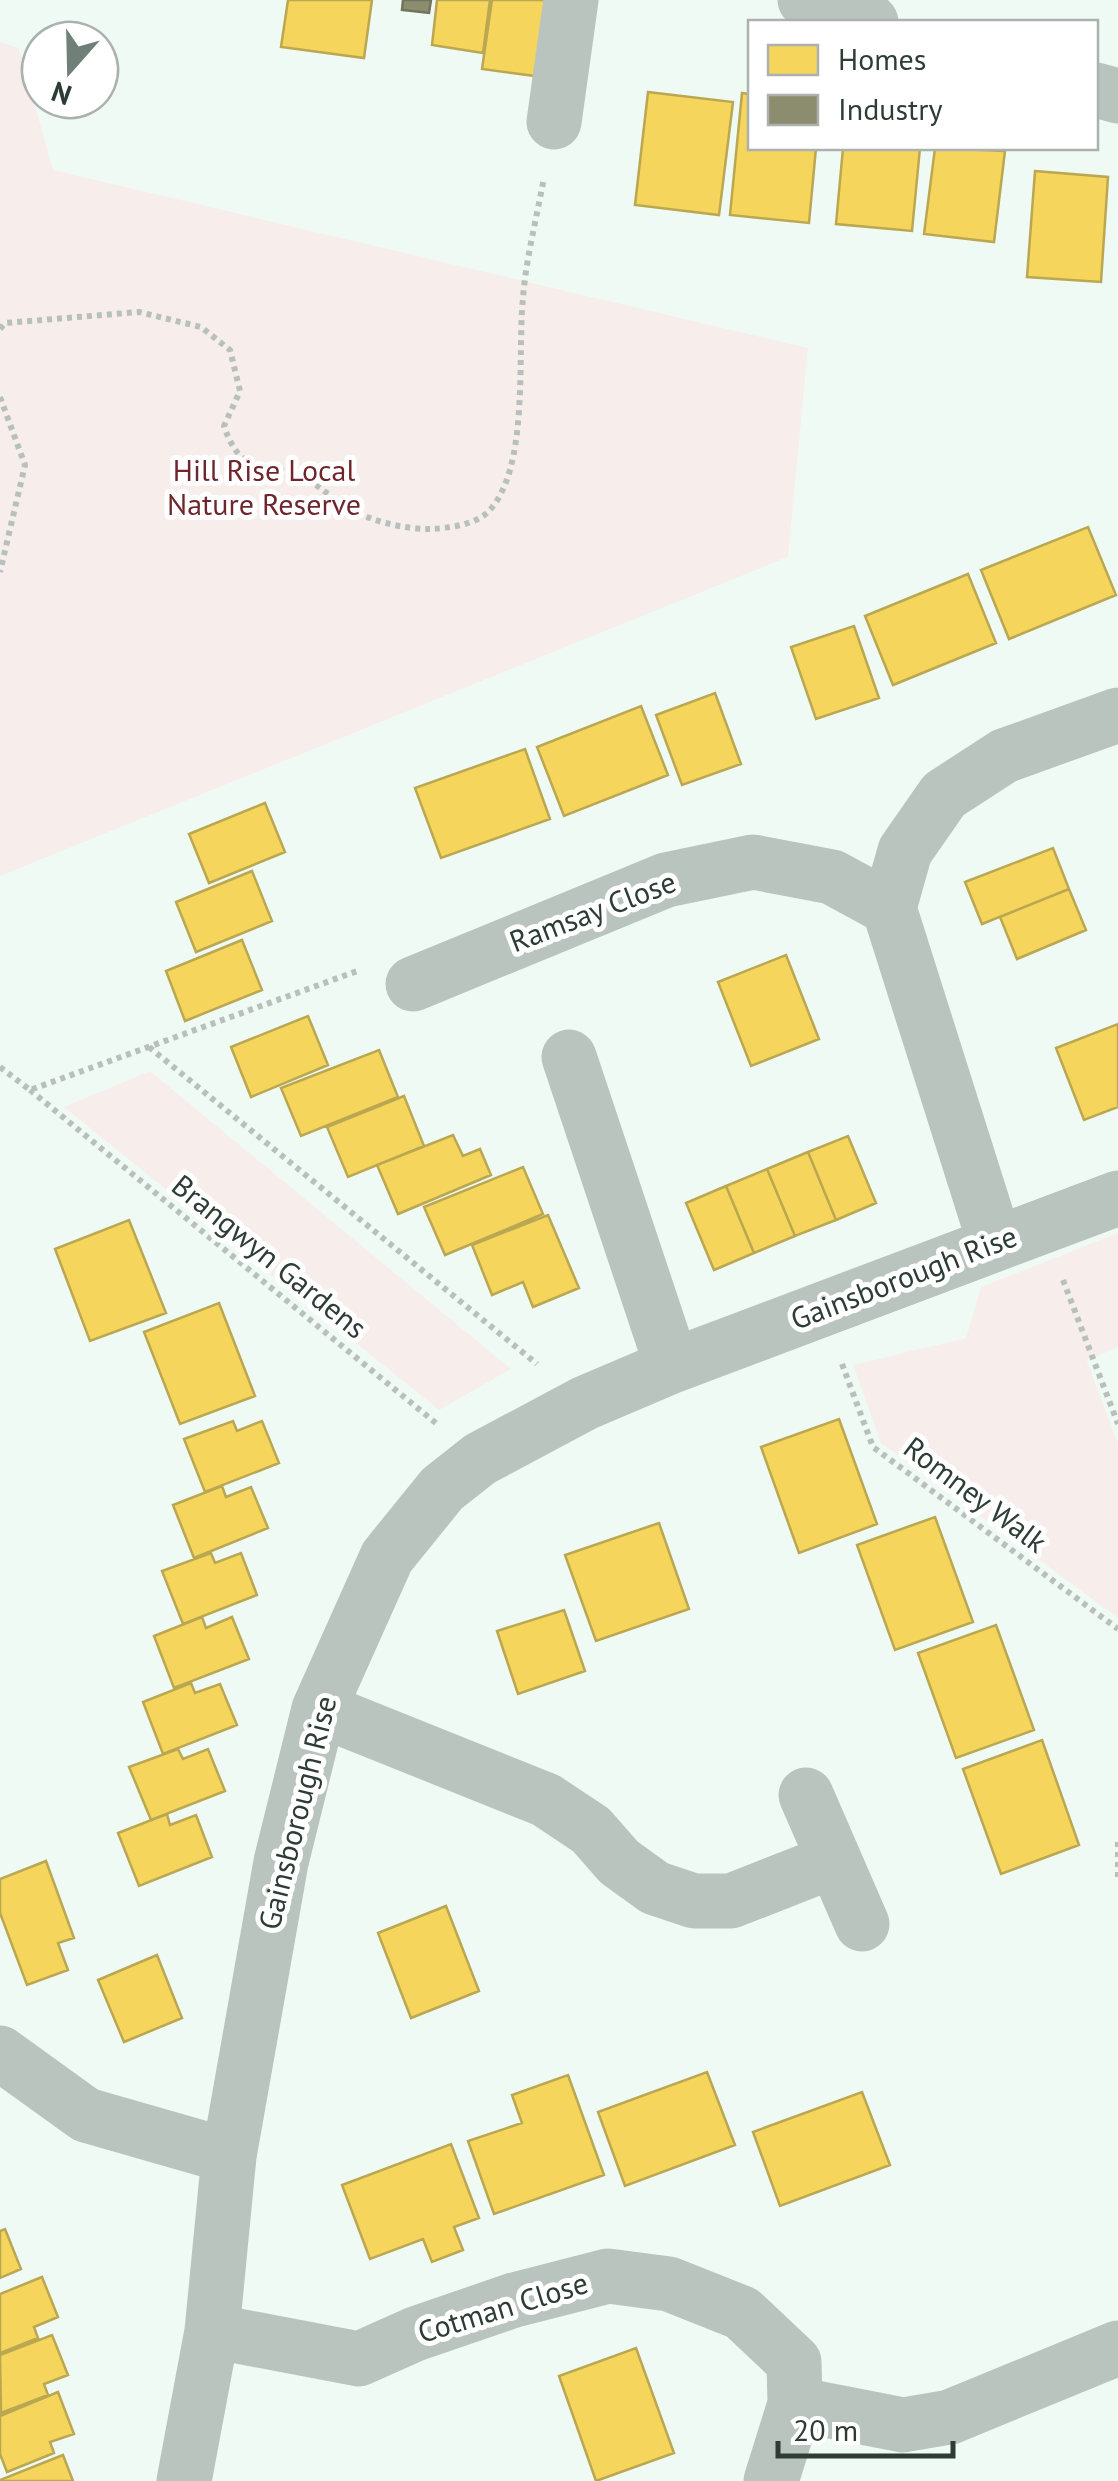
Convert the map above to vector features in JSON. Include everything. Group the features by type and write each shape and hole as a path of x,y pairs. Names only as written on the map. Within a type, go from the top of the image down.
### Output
{"street":[{"path":"554,122 570,0"},
{"path":"805,0 865,20"},
{"path":"1018,1234 888,908 906,851 944,795 1004,756 1118,715"},
{"name":"Ramsay Close","path":"413,984 666,880 753,862 832,877 888,908"},
{"path":"570,1057 672,1366"},
{"name":"Gainsborough Rise","path":"184,2481 212,2331 229,2156 281,1862 320,1709 387,1557 442,1489 480,1460 585,1403 672,1366 1118,1198"},
{"path":"320,1709 546,1800 591,1830 619,1862 655,1888 694,1900 731,1900 833,1861"},
{"path":"806,1796 862,1924"},
{"path":"0,2053 86,2115 229,2156"},
{"name":"Cotman Close","path":"212,2331 359,2359 416,2334 514,2300 608,2276 669,2284 742,2313 794,2362 795,2404 771,2481"},
{"path":"795,2404 903,2425 950,2417 1118,2348"}],"path":[{"path":"0,329 4,322 139,312 201,327 230,350 240,391 224,426 231,448 254,467 283,470 307,479 349,509 408,529 452,528 486,514 509,478 516,450 523,295 554,122"},
{"path":"0,398 24,466 0,572"},
{"path":"30,1090 368,967 413,984"},
{"path":"148,1047 585,1403"},
{"name":"Brangwyn Gardens","path":"0,1067 480,1460"},
{"path":"1018,1234 1118,1424"},
{"name":"Romney Walk","path":"824,1310 873,1447 1118,1630"},
{"path":"1118,1842 1118,1878"}],"green space":[{"name":"Hill Rise Local Nature Reserve","path":"0,42 19,48 20,120 39,120 53,170 808,348 788,557 0,876"},
{"path":"150,1071 511,1369 439,1410 64,1107"},
{"path":"1118,1233 1118,1347 1087,1361 1118,1444 1118,1618 881,1443 853,1365 966,1338 981,1287"}],"building: Homes":[{"path":"288,0 372,0 364,58 281,47"},
{"path":"437,0 490,0 483,53 432,45"},
{"path":"492,0 545,0 535,76 482,69"},
{"path":"648,92 733,102 719,215 635,205"},
{"path":"742,93 748,94 748,150 816,150 809,223 730,215"},
{"path":"843,150 920,150 912,231 836,224"},
{"path":"935,150 1005,151 994,242 924,234"},
{"path":"1035,171 1108,177 1101,282 1027,277"},
{"path":"1088,527 1116,595 1009,639 981,570"},
{"path":"968,574 996,643 893,685 865,616"},
{"path":"854,626 879,698 816,719 791,647"},
{"path":"715,693 741,764 682,785 656,715"},
{"path":"641,706 668,775 564,816 537,747"},
{"path":"525,749 550,819 441,858 415,788"},
{"path":"265,803 285,852 209,883 189,834"},
{"path":"1053,848 1069,889 982,924 965,882"},
{"path":"252,871 272,921 196,952 176,902"},
{"path":"1069,889 1086,930 1017,959 1000,917"},
{"path":"242,940 262,990 185,1021 166,971"},
{"path":"786,955 819,1039 751,1066 718,982"},
{"path":"308,1016 328,1065 251,1097 231,1047"},
{"path":"1118,1024 1118,1107 1084,1120 1056,1048"},
{"path":"379,1050 398,1097 301,1136 281,1088"},
{"path":"404,1096 424,1146 348,1177 327,1127"},
{"path":"453,1135 463,1156 480,1149 491,1175 398,1214 377,1165"},
{"path":"848,1136 876,1203 836,1220 808,1152"},
{"path":"808,1152 836,1220 795,1236 767,1169"},
{"path":"523,1167 543,1214 445,1255 424,1207"},
{"path":"767,1169 795,1236 754,1253 726,1186"},
{"path":"726,1186 754,1253 714,1270 686,1203"},
{"path":"548,1215 579,1288 533,1307 523,1282 492,1295 472,1245"},
{"path":"129,1220 166,1313 90,1341 55,1249"},
{"path":"219,1303 255,1396 180,1424 144,1332"},
{"path":"839,1419 877,1524 799,1553 761,1447"},
{"path":"233,1421 237,1431 262,1421 279,1463 205,1492 184,1439"},
{"path":"222,1486 226,1497 251,1487 268,1528 194,1558 173,1505"},
{"path":"935,1517 973,1622 895,1650 857,1545"},
{"path":"659,1523 689,1609 596,1641 565,1555"},
{"path":"211,1553 215,1563 241,1553 257,1595 183,1624 162,1571"},
{"path":"564,1610 585,1671 518,1694 497,1631"},
{"path":"202,1617 206,1628 232,1617 249,1659 174,1688 154,1636"},
{"path":"996,1625 1034,1730 956,1758 918,1653"},
{"path":"191,1683 195,1693 220,1684 237,1725 163,1754 143,1702"},
{"path":"1042,1740 1079,1845 1001,1874 963,1769"},
{"path":"178,1749 183,1759 208,1749 225,1791 151,1820 129,1767"},
{"path":"167,1814 170,1825 196,1815 212,1857 139,1886 118,1833"},
{"path":"46,1861 74,1938 58,1943 68,1970 27,1985 0,1913 0,1879"},
{"path":"446,1906 479,1991 411,2018 378,1933"},
{"path":"157,1955 182,2018 124,2042 98,1980"},
{"path":"707,2072 735,2145 625,2186 598,2112"},
{"path":"568,2075 604,2175 494,2214 468,2141 522,2123 512,2095"},
{"path":"862,2092 890,2165 780,2206 753,2132"},
{"path":"451,2144 479,2218 454,2227 463,2250 432,2262 423,2239 370,2259 342,2185"},
{"path":"5,2229 21,2269 0,2278 0,2231"},
{"path":"42,2277 58,2317 34,2327 38,2338 0,2353 0,2294"},
{"path":"52,2335 68,2375 44,2384 48,2395 1,2413 0,2355"},
{"path":"636,2348 674,2453 596,2481 559,2376"},
{"path":"58,2392 74,2434 50,2442 54,2453 7,2472 0,2454 0,2416"},
{"path":"63,2455 73,2481 0,2481 0,2480"}],"building: Industry":[{"path":"403,0 431,0 429,13 402,10"}]}
